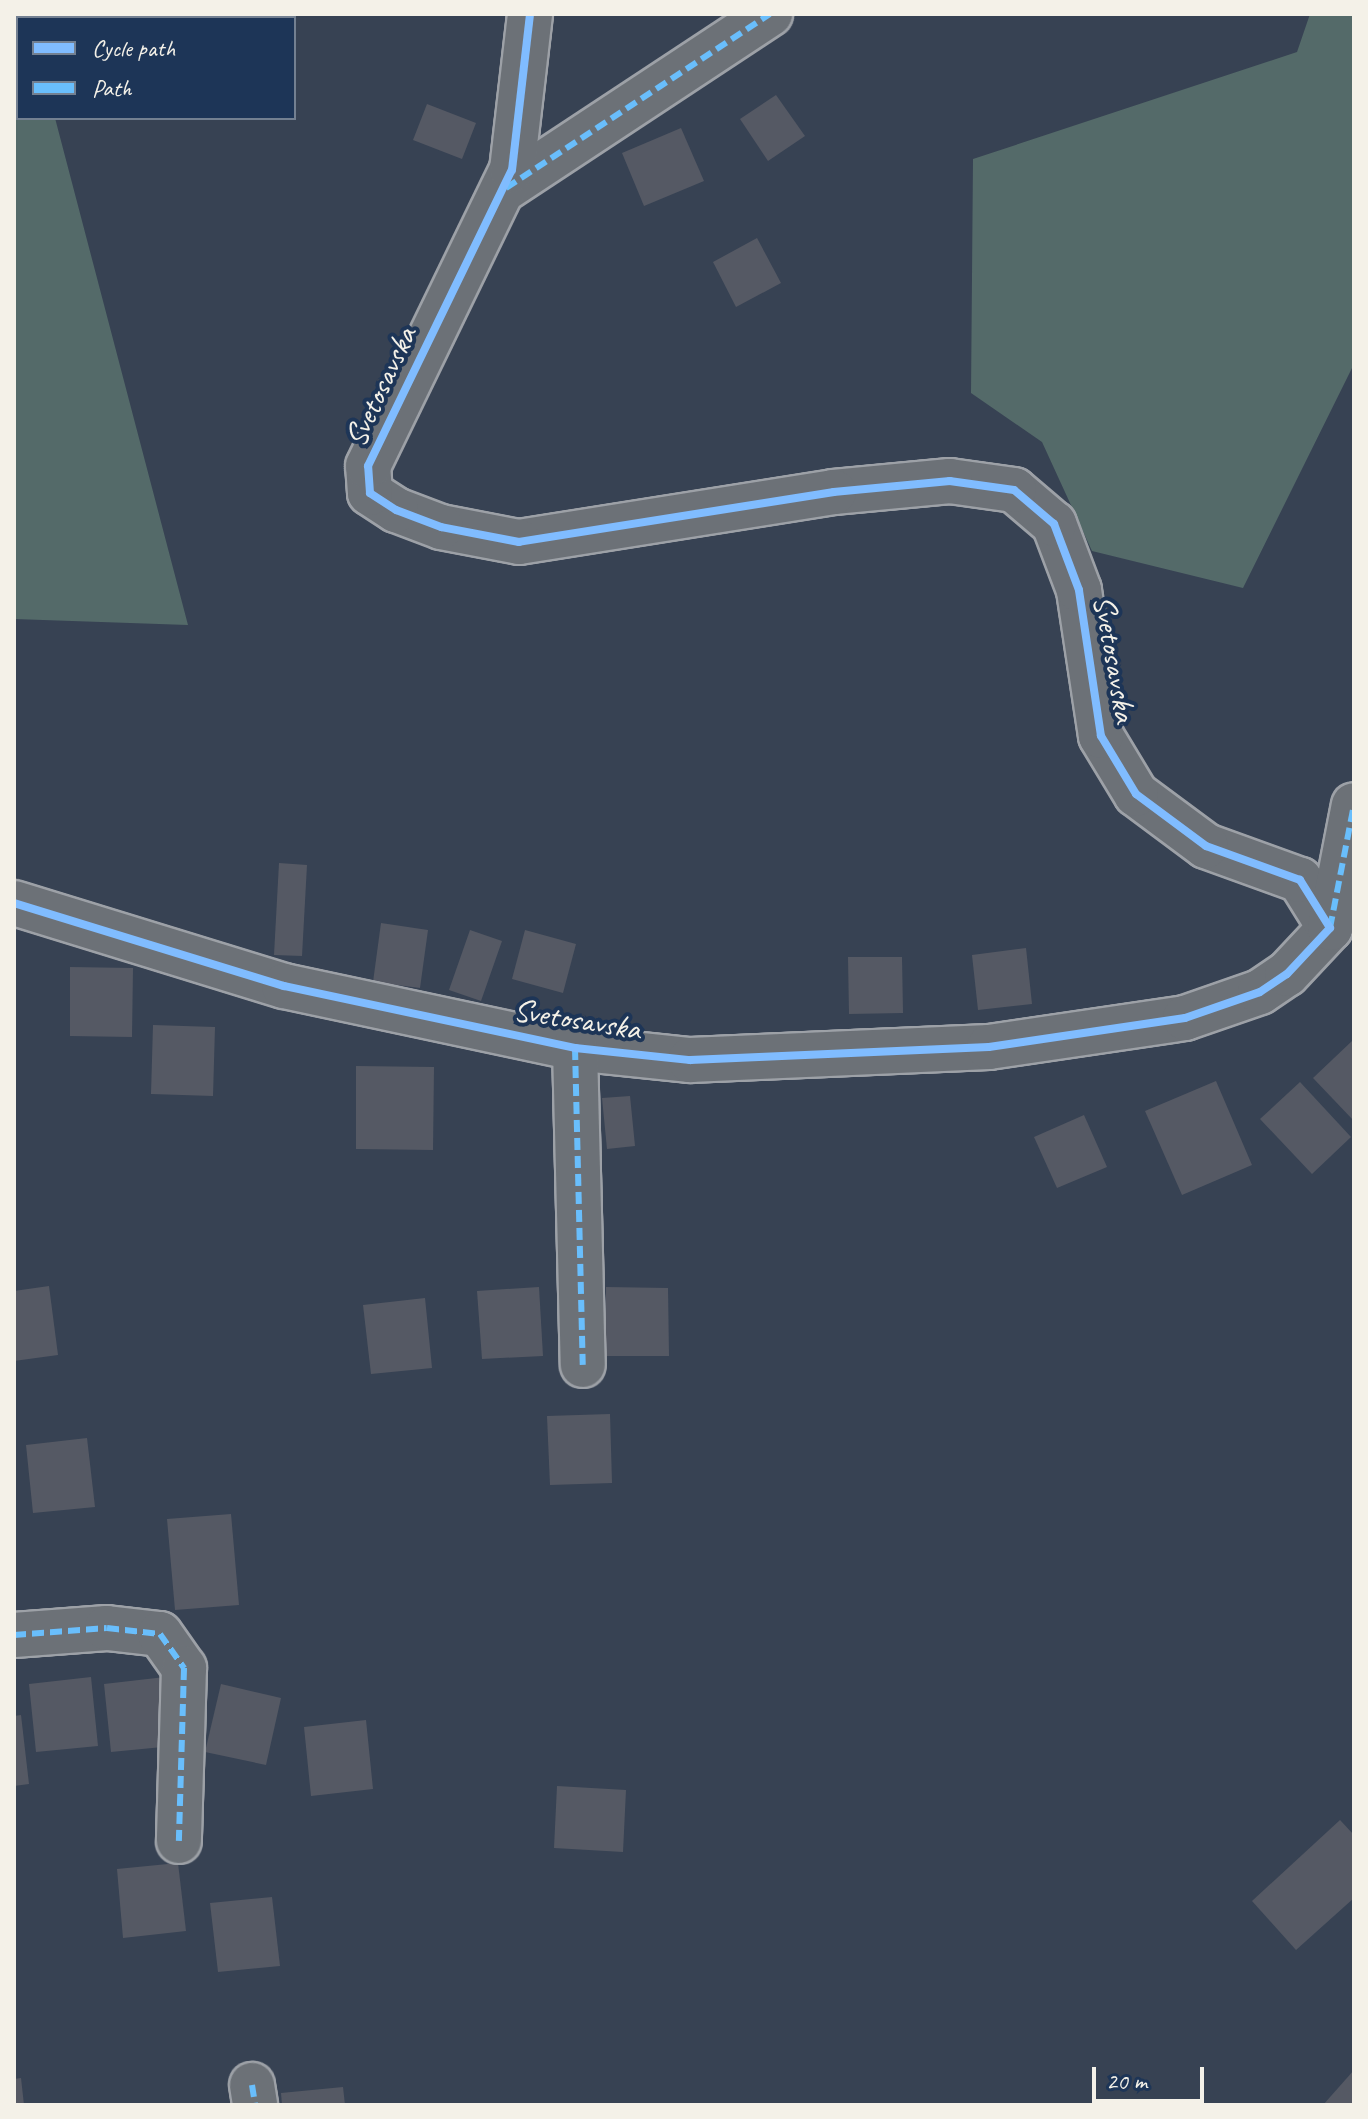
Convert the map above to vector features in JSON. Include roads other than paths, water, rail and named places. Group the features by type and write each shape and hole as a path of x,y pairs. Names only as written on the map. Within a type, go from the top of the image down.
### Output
{"street":[{"name":"Svetosavska","path":"14,903 284,986 575,1048 690,1060 989,1047 1185,1018 1260,992 1287,974 1330,928 1300,880 1206,846 1136,794 1101,736 1079,590 1054,524 1014,490 950,481 834,492 519,542 441,527 370,493 368,466 512,170 530,14"},
{"path":"503,190 770,14"},
{"path":"1330,928 1354,805"},
{"name":"Svetosavska","path":"575,1048 583,1365"},
{"path":"14,1635 107,1628 160,1634 184,1668 179,1841"}]}
